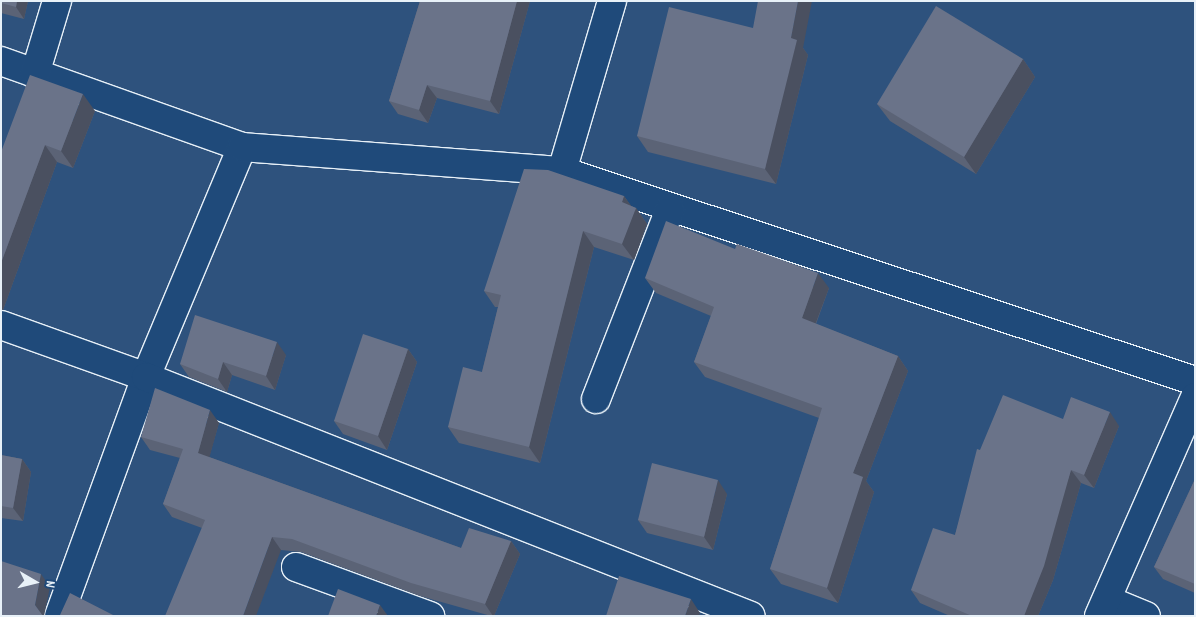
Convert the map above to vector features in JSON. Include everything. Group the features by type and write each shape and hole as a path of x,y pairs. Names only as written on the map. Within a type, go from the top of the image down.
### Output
{"street":[{"path":"35,74 57,1"},
{"path":"562,171 612,1"},
{"path":"1,61 242,147 562,171 670,209 1195,381"},
{"path":"59,616 146,377 242,147"},
{"path":"596,399 670,209"},
{"path":"1,324 146,377 751,616"},
{"path":"1146,616 1103,608 1195,397"},
{"path":"296,568 430,616"}],"building":[{"path":"1,1 17,1 16,7 1,3"},
{"path":"420,1 517,1 490,101 427,85 419,110 389,101"},
{"path":"758,1 798,1 791,38 797,40 765,169 637,136 669,7 753,28"},
{"path":"936,6 1023,59 964,157 877,104"},
{"path":"30,75 83,94 61,151 45,145 1,263 1,152"},
{"path":"524,169 548,170 624,196 622,202 636,208 622,244 583,231 529,447 448,427 463,367 482,372 501,295 484,291"},
{"path":"666,221 735,249 737,244 818,273 802,318 898,356 853,473 863,477 827,588 770,569 822,408 694,362 714,307 645,278"},
{"path":"195,315 277,342 266,376 223,362 218,379 180,364"},
{"path":"363,334 408,349 378,436 334,421"},
{"path":"155,388 210,410 198,453 461,548 469,528 511,541 485,604 411,583 292,539 272,537 243,616 165,616 205,520 163,504 183,449 141,437"},
{"path":"1003,395 1063,419 1071,397 1110,412 1084,475 1071,470 1044,566 1024,616 972,616 911,590 933,528 955,535 977,449 980,450"},
{"path":"1,455 22,459 13,508 1,506"},
{"path":"652,463 718,480 704,537 638,520"},
{"path":"1195,479 1195,584 1154,567"},
{"path":"1,561 41,574 35,605 43,616 1,616"},
{"path":"619,576 691,599 685,616 606,616"},
{"path":"338,589 380,605 376,616 328,616"},
{"path":"70,593 115,616 55,616 60,615"}]}
